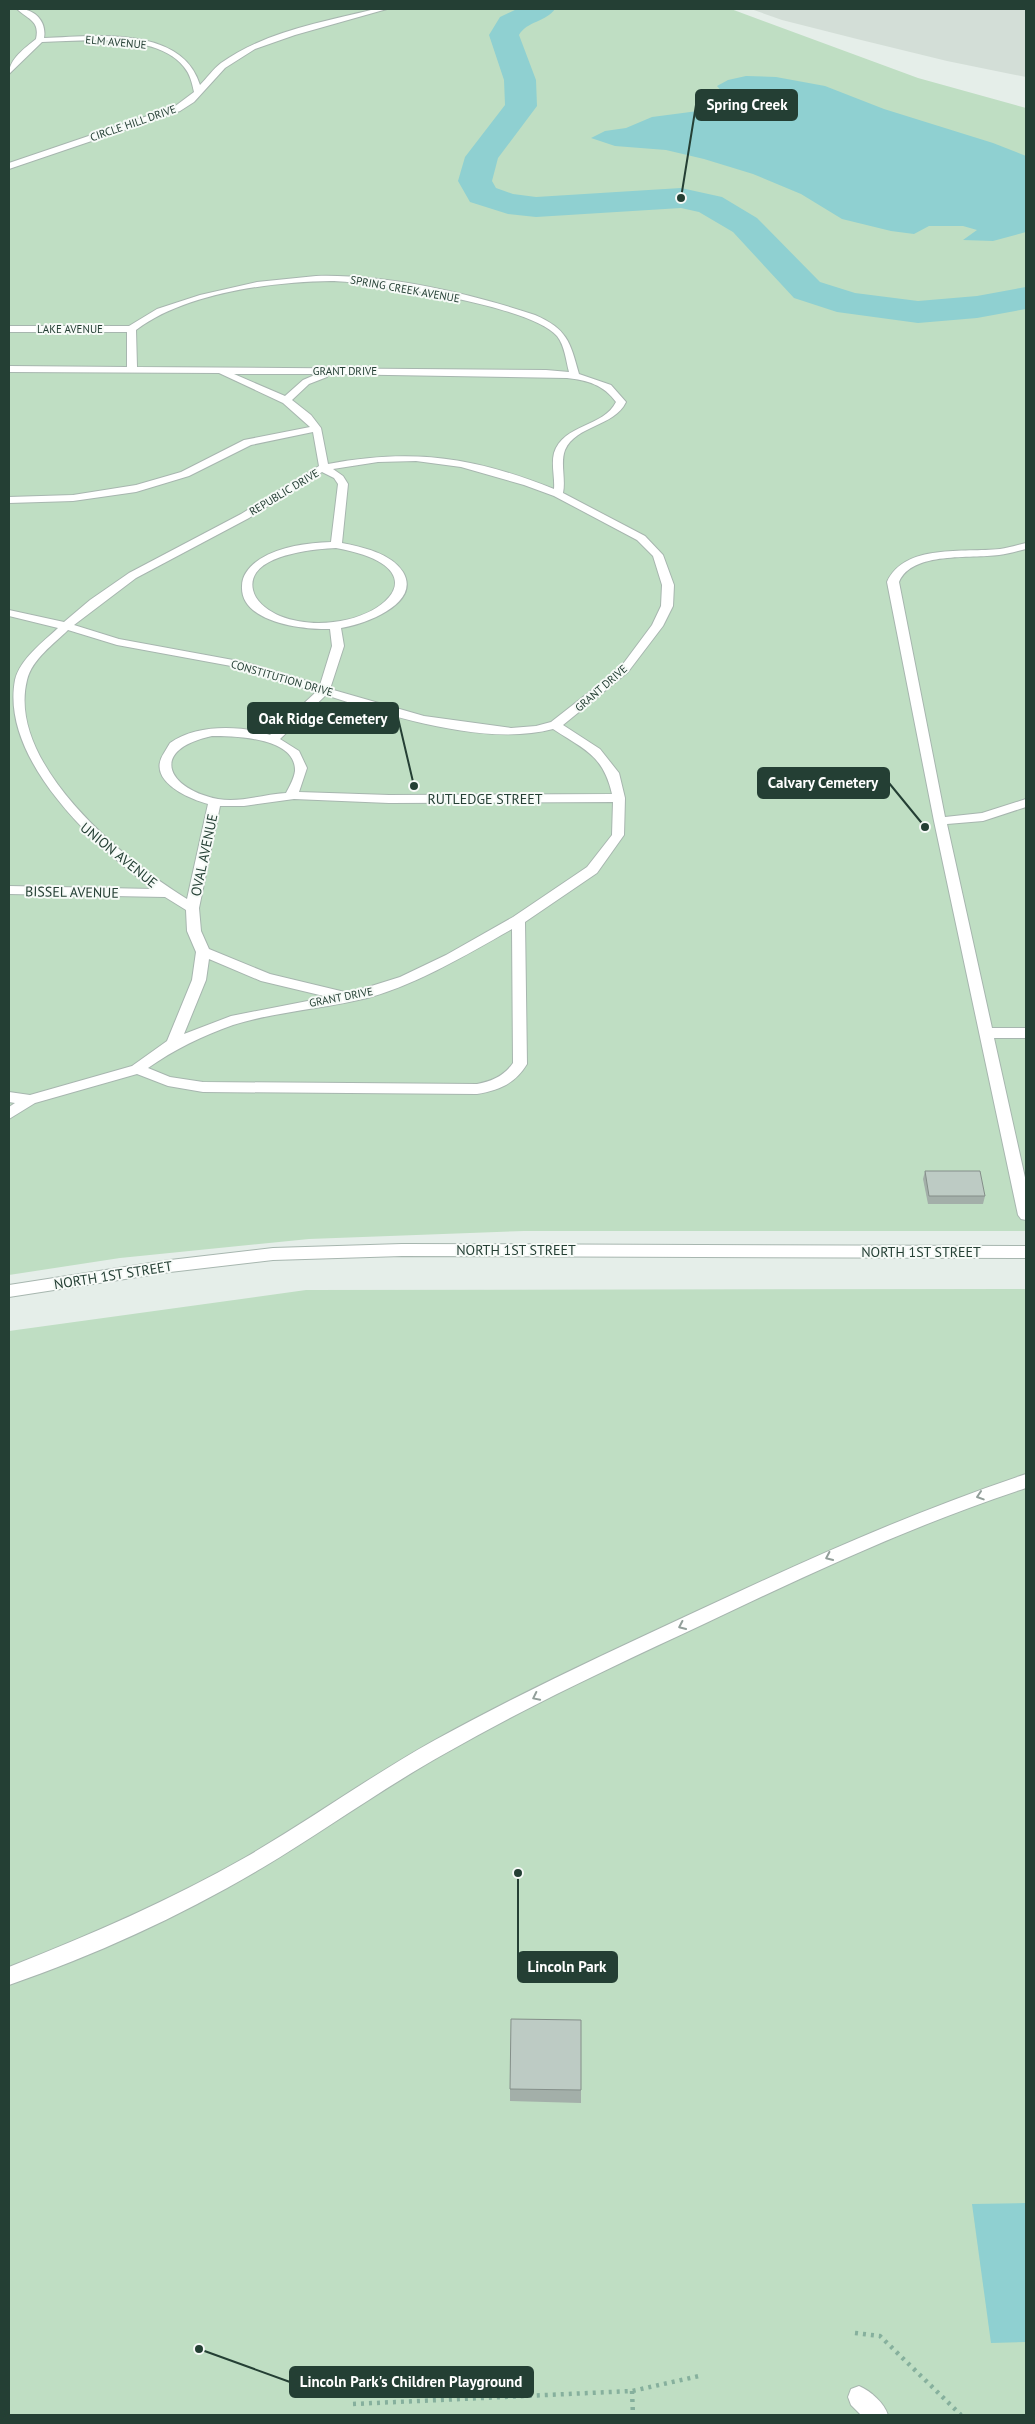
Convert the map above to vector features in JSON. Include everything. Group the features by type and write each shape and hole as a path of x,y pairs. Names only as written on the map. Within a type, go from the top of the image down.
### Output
{"street":[{"path":"9,72 23,54 40,40 42,29 38,20 22,9"},
{"name":"CIRCLE HILL DRIVE","path":"9,166 177,109 198,92 222,66 252,47 292,33 384,9"},
{"name":"ELM AVENUE","path":"40,40 96,39 144,42 170,51 185,62 193,74 198,92"},
{"name":"SPRING CREEK AVENUE","path":"131,329 146,316 169,307 222,292 312,278 356,279 451,296 504,309 543,323 559,333 567,347 576,375"},
{"name":"LAKE AVENUE","path":"9,328 131,329"},
{"path":"131,329 133,345 132,370"},
{"name":"GRANT DRIVE","path":"9,369 340,371 576,375 606,385 617,393 621,402 620,408 612,414 582,428 563,445 557,457 561,483 558,494 641,538 658,556 668,585 667,606 657,626 637,654 624,670 555,725 596,752 613,773 619,798 620,817 618,835 592,870 518,920 451,958 405,980 368,993 345,996 232,1021 173,1044 137,1069 30,1100 9,1097"},
{"path":"218,370 287,400 316,428 321,458 325,467 341,478 343,484 336,545"},
{"path":"287,400 306,382 318,376 340,371"},
{"path":"9,500 88,498 126,492 180,476 236,446 261,438 316,428"},
{"name":"REPUBLIC DRIVE","path":"66,626 129,576 224,527 325,467 376,460 428,459 505,477 558,494"},
{"path":"336,545 364,550 388,562 398,574 400,586 398,594 386,608 362,620 335,626 292,624 269,617 254,606 247,595 248,578 256,567 278,554 308,546 336,545"},
{"path":"1026,546 1000,552 928,557 906,565 897,573 893,582 940,821 1026,1215"},
{"name":"CONSTITUTION DRIVE","path":"9,613 66,626 125,644 244,665 385,710 424,720 512,732 536,730 555,725"},
{"name":"UNION AVENUE","path":"66,626 36,654 21,680 17,700 18,720 23,745 32,767 74,818 102,845 166,893 192,908"},
{"path":"273,739 324,690 338,646 335,626"},
{"name":"OVAL AVENUE","path":"205,733 247,734 273,739 293,752 301,766 300,778 291,796 234,804 215,802 182,787 168,777 164,762 170,747 182,739 205,733"},
{"name":"RUTLEDGE STREET","path":"291,796 482,799 619,798"},
{"name":"OVAL AVENUE","path":"192,908 215,802"},
{"path":"940,821 983,817 1026,803"},
{"name":"BISSEL AVENUE","path":"9,890 166,893"},
{"path":"173,1044 199,980 203,952 194,931 192,908"},
{"path":"137,1069 168,1081 203,1087 452,1090 493,1086 511,1076 520,1064 518,920"},
{"path":"203,952 266,978 345,996"},
{"path":"986,1033 1026,1033"},
{"path":"9,1114 30,1100"},
{"name":"NORTH 1ST STREET","path":"9,1291 170,1266 272,1254 402,1250 1026,1252"},
{"path":"9,1976 122,1930 234,1874 400,1769 484,1722 654,1639 882,1533 974,1497 1026,1481"},
{"path":"858,2406 877,2415"}],"path":[{"path":"855,2333 880,2336 961,2415"},
{"path":"353,2404 632,2391 699,2376"},
{"path":"632,2391 633,2415"}],"shaded area":[{"path":"751,9 1026,9 1026,77 947,61 857,39 782,20"}],"green space":[{"path":"9,9 731,9 918,78 1026,108 1026,1231 524,1231 309,1239 120,1258 9,1275"},
{"path":"1026,1289 1026,2415 9,2415 9,1331 306,1290"}],"water":[{"path":"746,76 776,77 825,86 884,109 993,143 1026,156 1026,232 993,241 963,240 977,230 963,226 929,226 914,234 891,231 842,219 801,194 753,174 666,150 615,146 591,138 605,131 626,128 652,117 698,111 724,94 717,86 728,80"},
{"path":"1026,2203 1026,2342 991,2343 972,2204"}],"building":[{"path":"925,1171 980,1171 985,1196 929,1196"},
{"path":"511,2019 581,2020 581,2090 510,2089"}],"waterway":[{"path":"540,9 511,23 504,35 520,80 521,106 482,157 475,181 482,195 508,204 536,207 681,198 710,204 745,225 807,290 850,304 918,312 977,307 1026,298"}],"place":[{"name":"Spring Creek","path":"681,198"},
{"name":"Oak Ridge Cemetery","path":"414,786"},
{"name":"Calvary Cemetery","path":"925,827"},
{"name":"Lincoln Park","path":"518,1873"},
{"name":"Lincoln Park's Children Playground","path":"199,2349"}]}
